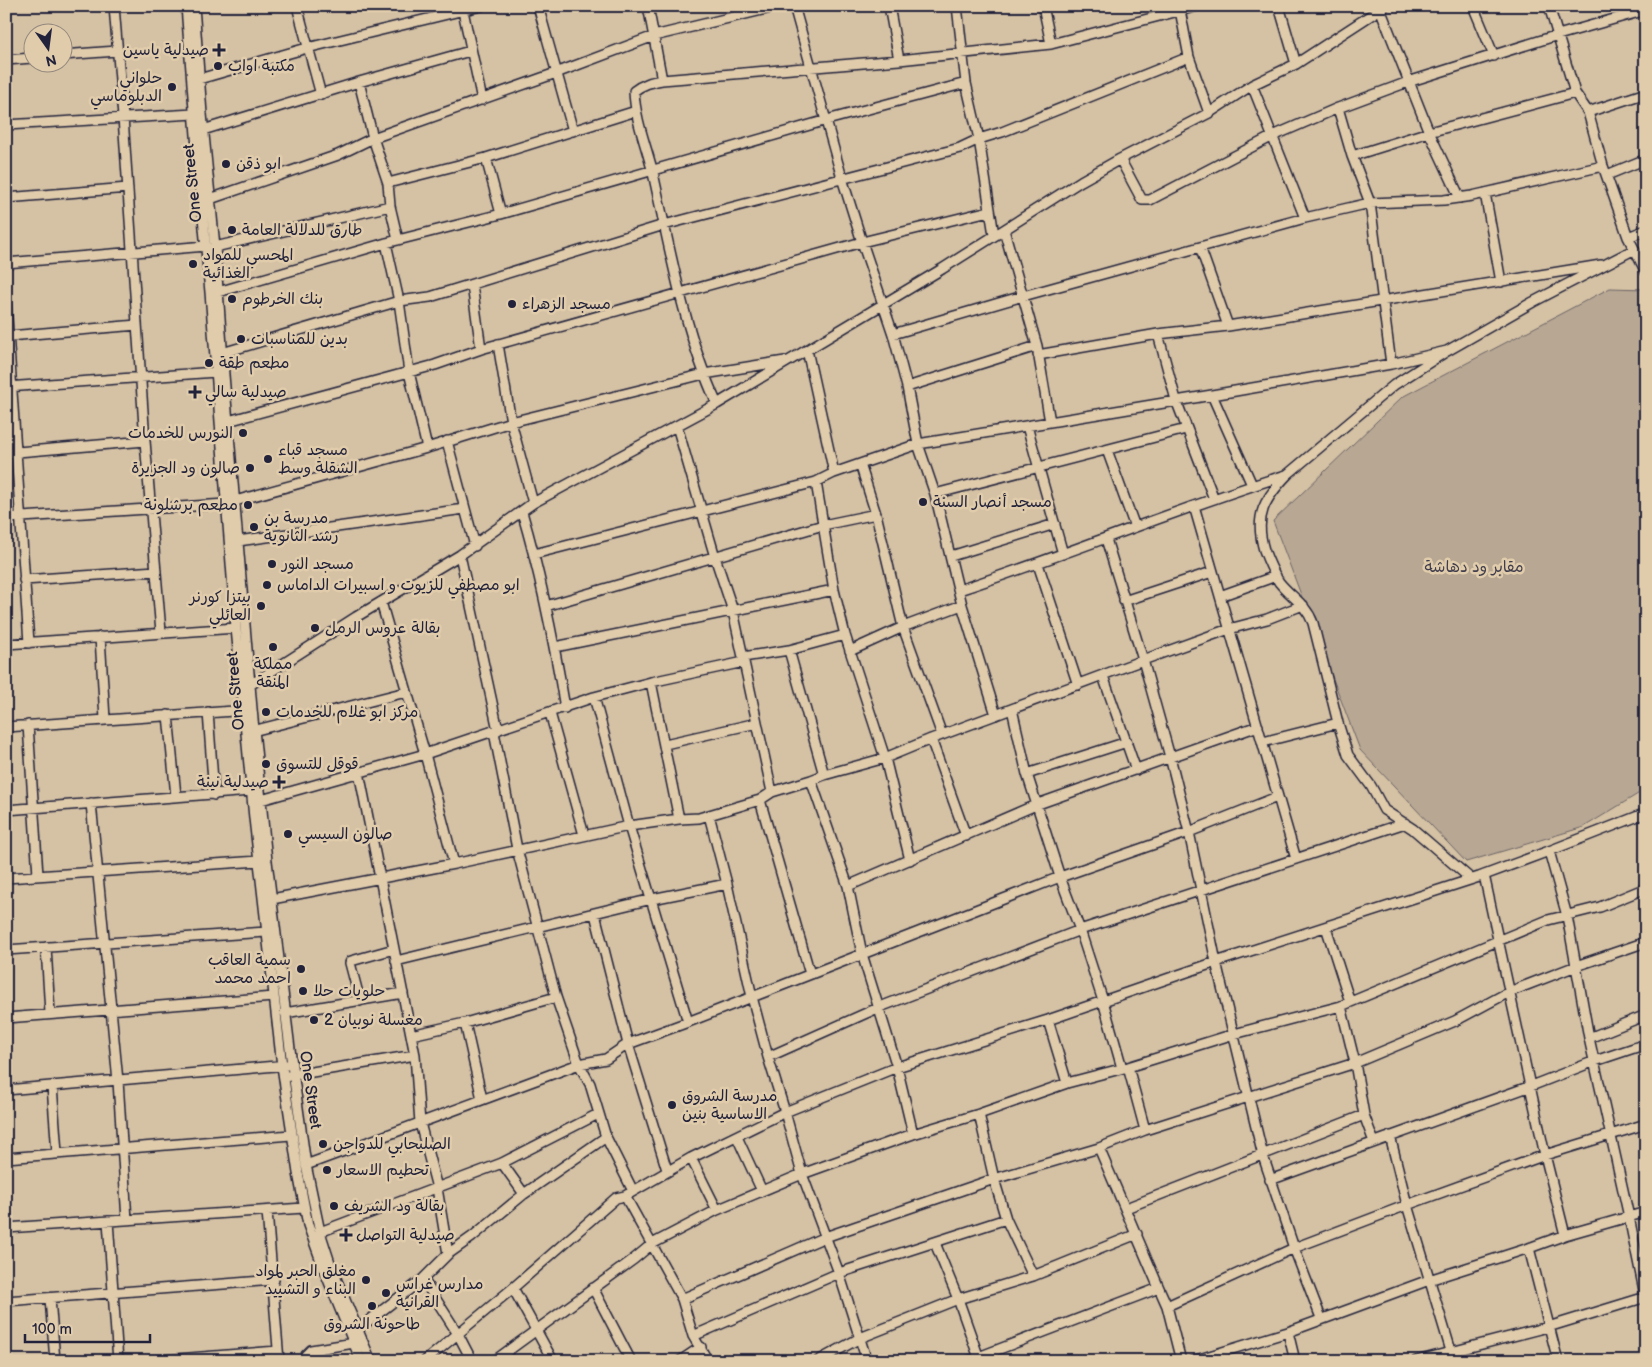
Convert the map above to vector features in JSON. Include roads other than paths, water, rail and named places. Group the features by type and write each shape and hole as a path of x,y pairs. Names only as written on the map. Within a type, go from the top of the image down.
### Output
{"street":[{"path":"114,6 124,117 145,442 161,632"},
{"name":"One Street","path":"186,6 194,114 203,174 210,246 218,292 228,420 225,447"},
{"name":"One Street","path":"194,6 203,130 203,174 210,199 210,246 216,372 231,503 236,628 247,687"},
{"path":"297,6 321,95"},
{"path":"200,79 307,48 462,8 481,6"},
{"path":"538,6 573,131"},
{"path":"648,6 662,80"},
{"path":"210,199 338,154 373,138 654,36 779,6"},
{"path":"794,6 842,178 893,334 907,387 918,444 935,494 962,605 996,715"},
{"path":"889,6 899,60"},
{"path":"958,6 966,82 979,138 994,236"},
{"path":"1044,6 1051,44"},
{"path":"717,404 704,374 681,293 636,111 634,91 642,85 662,80 899,60 1051,44 1198,6"},
{"path":"1279,6 1296,64"},
{"path":"1474,6 1494,56"},
{"path":"1549,6 1575,93 1588,112 1628,237 1646,272"},
{"path":"247,687 381,602 460,556 534,503 717,404 1120,158 1209,113 1252,85 1296,64 1381,7 1408,82 1460,198"},
{"path":"462,8 482,100"},
{"path":"1180,10 1189,57 1209,113"},
{"path":"1120,158 1142,200 1150,200 1273,136 1338,108 1408,82 1558,35 1646,10"},
{"path":"72,55 117,51"},
{"path":"203,130 359,82 470,51"},
{"path":"222,353 399,301 430,297 472,285 664,225 960,148 979,138 1002,132 1189,57"},
{"path":"6,60 22,59"},
{"path":"359,82 373,138 388,183 390,206 398,240"},
{"path":"218,292 386,243 501,214 966,82"},
{"path":"1252,85 1305,218"},
{"path":"1352,156 1429,132 1575,93"},
{"path":"1588,112 1646,93"},
{"path":"1338,108 1352,156 1370,203 1391,364"},
{"path":"388,183 486,158 636,111"},
{"path":"6,125 194,114"},
{"path":"486,158 501,214"},
{"path":"893,334 1200,246 1305,218 1370,203 1460,198 1605,170 1646,159"},
{"path":"6,198 128,188"},
{"path":"1485,193 1501,282"},
{"path":"6,262 210,246 390,206"},
{"path":"228,420 409,372 498,344 862,242 989,211"},
{"path":"1004,230 1038,350 1050,422"},
{"path":"1628,237 1646,230"},
{"path":"386,243 399,301 409,372 427,448"},
{"path":"1200,246 1228,326"},
{"path":"1471,879 1406,823 1384,810 1371,786 1347,753 1313,623 1303,605 1285,588 1276,576 1265,553 1259,526 1261,516 1275,488 1288,474 1394,385 1447,351 1533,302 1633,250"},
{"path":"907,387 1038,350 1228,326 1610,263"},
{"path":"472,285 481,349"},
{"path":"6,303 9,336 9,386 16,452 29,642"},
{"path":"9,336 137,325"},
{"path":"1158,334 1176,400 1214,499"},
{"path":"498,344 511,422 534,503"},
{"path":"807,350 834,473"},
{"path":"534,554 816,482 834,473 918,444 1176,400 1212,396 1391,364 1447,351"},
{"path":"6,518 231,503 427,448 511,422 704,374 790,360"},
{"path":"9,386 216,372"},
{"path":"1212,396 1252,485"},
{"path":"677,426 732,611 772,792"},
{"path":"1026,426 1063,554"},
{"path":"935,494 1186,429"},
{"path":"447,441 475,546"},
{"path":"6,453 145,442"},
{"path":"1107,450 1135,528"},
{"path":"860,464 876,514 903,627 942,735"},
{"path":"959,590 1038,564 1252,485 1288,474"},
{"path":"816,482 834,590 845,635 885,758 910,860"},
{"name":"One Street","path":"231,503 238,541 250,732 261,800 272,899 266,932 291,1135 304,1208 325,1272 371,1361"},
{"path":"1194,506 1296,859"},
{"path":"238,541 464,509"},
{"path":"522,512 534,554 555,647 565,708"},
{"path":"546,606 823,526 876,514"},
{"path":"950,556 1055,524"},
{"path":"1106,539 1143,660 1189,832 1216,962 1262,1156 1321,1318"},
{"path":"460,556 496,731 517,849 556,997 578,1064 590,1084 606,1137 629,1193 652,1244 682,1299 693,1336 708,1361"},
{"path":"1038,564 1078,685"},
{"path":"24,580 156,571"},
{"path":"1124,601 1212,572"},
{"path":"1220,596 1276,576"},
{"path":"555,647 834,590"},
{"path":"381,602 425,754 454,864"},
{"path":"850,651 903,627 962,605"},
{"path":"272,899 454,864 629,826 680,818 699,818 760,800 772,792 824,775 885,758 931,738 1104,676 1143,660 1229,629 1268,619 1303,605"},
{"path":"6,644 236,628"},
{"path":"261,800 425,754 594,697 845,635"},
{"path":"100,637 105,719"},
{"path":"789,650 824,775"},
{"path":"1104,676 1136,770"},
{"path":"651,682 680,818"},
{"path":"250,732 406,692"},
{"path":"594,697 629,826 688,1022"},
{"path":"1012,709 1027,774 1145,1130"},
{"path":"6,727 168,714 248,710"},
{"path":"208,712 214,795"},
{"path":"550,713 584,835"},
{"path":"168,714 176,796"},
{"path":"665,744 757,723"},
{"path":"1263,742 1338,723"},
{"path":"28,725 38,875"},
{"path":"848,886 1038,804 1258,726"},
{"name":"One Street","path":"250,732 251,791 259,861 285,1013 306,1165 320,1232 354,1328 354,1343 361,1361"},
{"path":"931,738 966,836"},
{"path":"1027,774 1126,742"},
{"path":"359,772 415,1054 420,1123 436,1188 448,1254"},
{"path":"811,780 848,886 862,954 898,1067 913,1134"},
{"path":"6,810 251,791"},
{"path":"306,1165 578,1064 606,1059 628,1044 1060,877 1189,832 1277,797"},
{"path":"760,800 810,974"},
{"path":"91,803 112,1009 127,1220"},
{"path":"425,1361 513,1288 616,1198 629,1193 691,1158 786,1112 898,1067 1048,1020 1216,962 1484,875 1646,813"},
{"path":"709,815 728,884 752,997 768,1057 786,1112 802,1174 839,1273 866,1361"},
{"path":"768,1057 880,1007 1080,930 1406,823"},
{"path":"1416,1361 1548,1327 1646,1298 1590,1038 1566,916 1550,851"},
{"path":"6,878 259,861"},
{"path":"1484,875 1545,1154 1565,1235"},
{"path":"396,961 539,928 652,899 728,884"},
{"path":"494,1361 652,1244 717,1210 802,1174 913,1134 979,1114 1067,1083 1125,1068 1234,1034 1341,1006 1548,920 1600,907 1646,888"},
{"path":"595,914 628,1044 668,1170"},
{"path":"1326,927 1350,1002"},
{"path":"6,950 266,932"},
{"path":"682,1299 825,1237 994,1179 1099,1148 1145,1130 1355,1063 1455,1021 1509,992 1646,942"},
{"path":"46,947 50,1014"},
{"path":"360,1001 350,963 351,960 394,949"},
{"path":"285,1013 403,993"},
{"path":"6,1018 274,997"},
{"path":"411,1035 465,1023 556,997"},
{"path":"1341,1006 1355,1063 1364,1116 1374,1142"},
{"path":"1590,1038 1646,1015"},
{"path":"1048,1020 1067,1083"},
{"path":"465,1023 482,1099"},
{"path":"1270,1180 1646,1044"},
{"path":"283,1077 415,1054"},
{"path":"6,1090 292,1065"},
{"path":"52,1086 57,1153"},
{"path":"320,1232 502,1163 598,1114"},
{"path":"979,1114 994,1179 1006,1219 1033,1276"},
{"path":"1126,1208 1364,1116"},
{"path":"1166,1306 1294,1248 1407,1204 1545,1154 1646,1124"},
{"path":"6,1158 291,1135"},
{"path":"1390,1136 1407,1204 1453,1361"},
{"path":"354,1328 422,1279 448,1254 472,1237 524,1194 606,1137"},
{"path":"737,1137 762,1191"},
{"path":"1099,1148 1160,1288 1181,1361"},
{"path":"691,1158 717,1210"},
{"path":"502,1163 524,1194"},
{"path":"6,1228 304,1208"},
{"path":"151,1361 279,1356 267,1211"},
{"path":"1193,1361 1216,1358 1429,1280 1565,1235 1646,1212"},
{"path":"693,1336 839,1273 1006,1219"},
{"path":"108,1221 118,1361"},
{"path":"818,1361 860,1338 958,1299 1033,1276 1137,1234"},
{"path":"935,1243 958,1299 979,1359"},
{"path":"1528,1248 1558,1361"},
{"path":"422,1279 458,1334 472,1361"},
{"path":"6,1301 274,1280"},
{"path":"513,1288 554,1361"},
{"path":"593,1288 631,1361"},
{"path":"968,1361 979,1359 1160,1288"},
{"path":"50,1298 55,1361"},
{"path":"1288,1332 1295,1361"},
{"path":"304,1361 306,1355 311,1350 354,1343"},
{"path":"680,1361 701,1347"}],"place":[{"name":"صيدلية ياسين","path":"219,50"},
{"name":"مكتبة اواب","path":"218,66"},
{"name":"حلواني الدبلوماسي","path":"172,87"},
{"name":"ابو ذقن","path":"226,164"},
{"name":"طارق للدلالة العامة","path":"232,230"},
{"name":"المحسي للمواد الغذائية","path":"193,264"},
{"name":"بنك الخرطوم","path":"232,299"},
{"name":"مسجد الزهراء","path":"512,304"},
{"name":"بدين للمناسبات","path":"241,339"},
{"name":"مطعم طقة","path":"209,363"},
{"name":"صيدلية سالي","path":"195,392"},
{"name":"النورس للخدمات","path":"243,433"},
{"name":"مسجد قباء الشقلة وسط","path":"268,459"},
{"name":"صالون ود الجزيرة","path":"250,468"},
{"name":"مسجد أنصار السنة","path":"923,502"},
{"name":"مطعم برشلونة","path":"248,505"},
{"name":"مدرسة بن رشد الثانوية","path":"254,527"},
{"name":"مسجد النور","path":"272,564"},
{"name":"ابو مصطفي للزيوت و اسبيرات الداماس","path":"267,585"},
{"name":"بيتزا كورنر العائلي","path":"261,606"},
{"name":"بقالة عروس الرمل","path":"315,628"},
{"name":"مملكة المنقة","path":"273,647"},
{"name":"مركز ابو غلام للخدمات","path":"266,712"},
{"name":"قوقل للتسوق","path":"266,764"},
{"name":"صيدلية نينة","path":"279,782"},
{"name":"صالون السيسي","path":"288,834"},
{"name":"سمية العاقب احمد محمد","path":"301,969"},
{"name":"حلويات حلا","path":"303,991"},
{"name":"مغسلة نوبيان 2","path":"314,1020"},
{"name":"مدرسة الشروق الاساسية بنين","path":"672,1105"},
{"name":"الصليحابي للدواجن","path":"323,1144"},
{"name":"تحطيم الاسعار","path":"327,1170"},
{"name":"بقالة ود الشريف","path":"334,1206"},
{"name":"صيدلية التواصل","path":"346,1235"},
{"name":"مغلق الحبر لمواد البناء و التشييد","path":"366,1280"},
{"name":"مدارس غراس القرانية","path":"386,1293"},
{"name":"طاحونة الشروق","path":"372,1306"}],"park label":[{"name":"مقابر ود دهاشة","path":"1474,567"}]}
